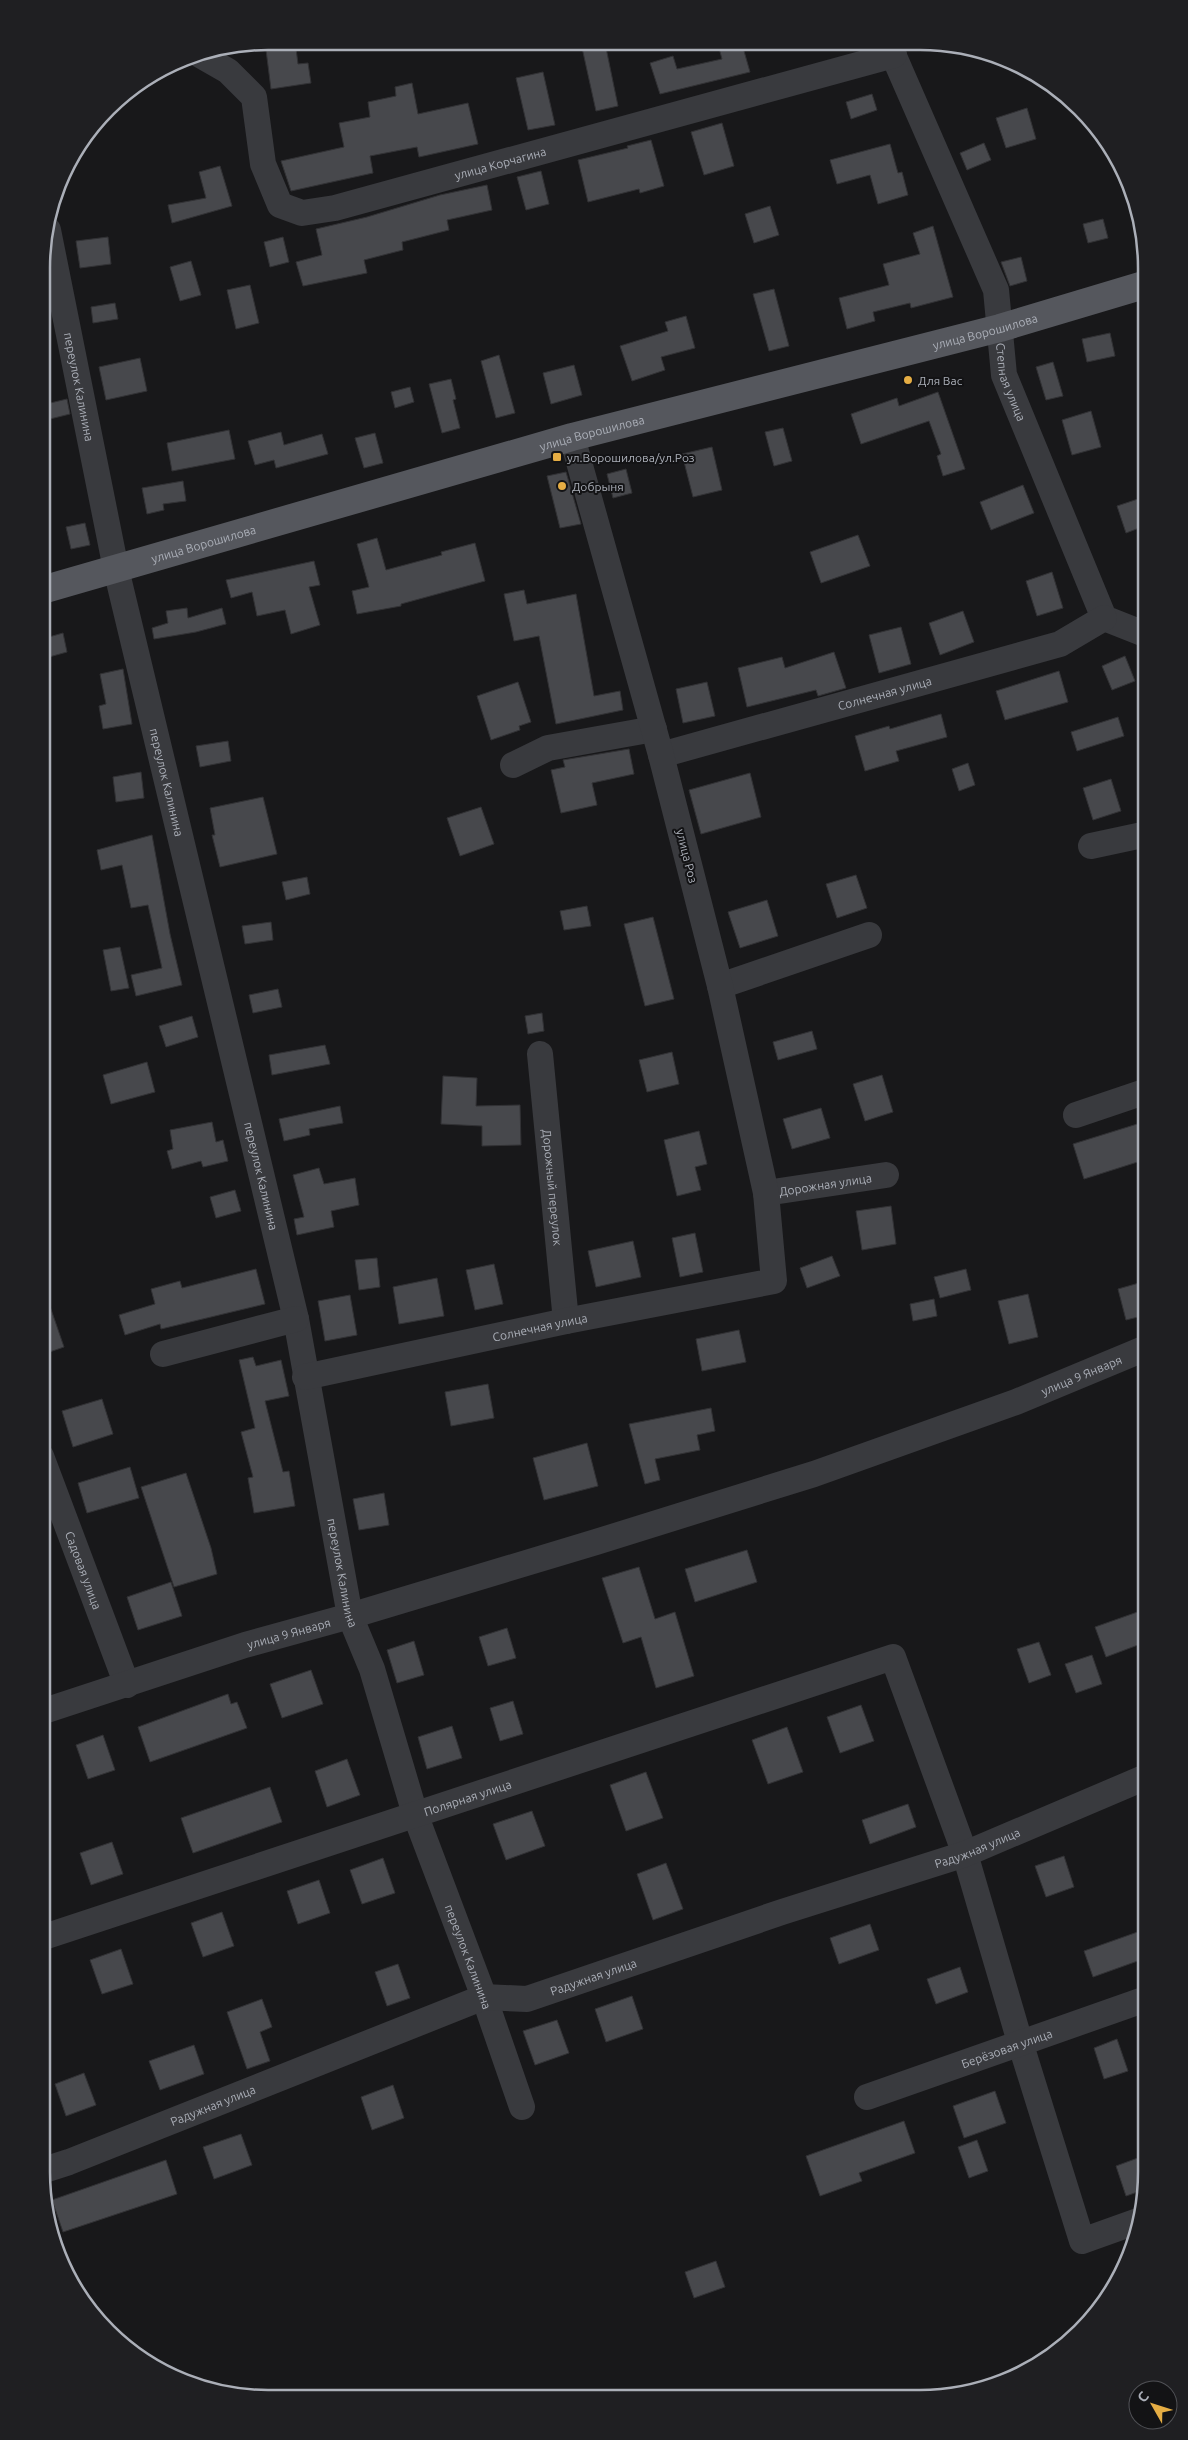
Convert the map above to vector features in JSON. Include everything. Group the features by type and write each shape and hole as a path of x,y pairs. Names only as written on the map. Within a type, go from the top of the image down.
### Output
{"main road":[{"name":"улица Ворошилова","path":"50,588 572,437 1000,328 1138,287"}],"street":[{"name":"улица Корчагина","path":"207,59 228,71 254,97 263,164 276,196 280,204 302,213 335,208 891,50"},
{"name":"Степная улица","path":"891,50 996,290 1004,376 1104,618"},
{"name":"переулок Калинина","path":"51,245 116,569 296,1319 305,1377 350,1616 372,1669 415,1814 484,1997 522,2107"},
{"name":"улица Роз","path":"572,437 654,729 720,986 766,1193 774,1281"},
{"path":"1104,618 1138,631"},
{"name":"Солнечная улица","path":"661,755 1060,644 1104,618"},
{"path":"513,765 548,748 654,729"},
{"path":"1091,846 1138,836"},
{"path":"720,986 869,935"},
{"name":"Дорожный переулок","path":"540,1054 566,1321"},
{"path":"1076,1115 1138,1094"},
{"name":"Дорожная улица","path":"766,1193 886,1175"},
{"name":"Солнечная улица","path":"305,1377 566,1321 774,1281"},
{"path":"163,1354 296,1319"},
{"name":"улица 9 Января","path":"50,1709 245,1644 350,1616 814,1474 1016,1402 1138,1351"},
{"name":"Садовая улица","path":"50,1478 126,1685"},
{"name":"Полярная улица","path":"50,1935 894,1658 965,1854"},
{"name":"Радужная улица","path":"50,2168 484,1997 527,1999 782,1912 965,1854 1138,1779"},
{"path":"965,1854 1020,2042 1082,2241 1132,2223"},
{"name":"Берёзовая улица","path":"867,2096 1138,2003"}],"building":[{"path":"266,50 296,50 298,64 308,63 311,83 271,89"},
{"path":"583,50 606,50 618,106 596,111"},
{"path":"720,50 744,50 750,72 660,94 650,63 673,56 677,69 722,59"},
{"path":"543,72 555,125 528,130 516,78"},
{"path":"412,83 418,114 468,103 478,144 419,157 417,147 370,156 373,173 291,191 281,161 344,147 339,123 370,117 368,102 396,96 395,87"},
{"path":"872,94 877,110 851,119 846,102"},
{"path":"1027,108 1036,139 1006,148 996,118"},
{"path":"722,123 734,166 704,175 691,132"},
{"path":"651,140 664,186 640,193 639,189 588,202 578,160 628,148 627,146"},
{"path":"984,143 991,160 967,170 960,153"},
{"path":"890,144 898,173 902,172 908,195 878,204 870,175 837,184 830,160"},
{"path":"220,166 232,206 172,223 168,205 206,198 199,172"},
{"path":"541,171 549,204 526,210 517,177"},
{"path":"487,185 492,210 447,220 449,230 402,242 403,250 364,260 367,273 303,286 296,262 322,255 316,229 367,217 440,195"},
{"path":"770,206 779,235 754,243 745,214"},
{"path":"1103,219 1108,238 1088,243 1083,224"},
{"path":"933,226 953,297 911,308 910,303 873,312 875,321 847,329 839,298 889,285 883,264 920,254 913,233"},
{"path":"108,237 111,264 80,268 76,241"},
{"path":"283,237 289,262 270,267 264,242"},
{"path":"1021,257 1027,281 1010,286 1001,262"},
{"path":"191,261 201,295 180,301 170,267"},
{"path":"250,285 259,323 236,329 227,290"},
{"path":"774,289 789,346 769,351 753,294"},
{"path":"115,303 118,319 93,323 91,307"},
{"path":"686,316 695,348 661,357 665,370 632,381 620,346 668,331 665,322"},
{"path":"1110,333 1115,356 1087,362 1082,339"},
{"path":"499,355 515,413 496,418 481,361"},
{"path":"140,358 147,391 106,400 99,367"},
{"path":"1053,362 1063,396 1046,400 1036,367"},
{"path":"574,365 582,395 551,404 543,373"},
{"path":"451,379 456,399 453,400 460,428 442,433 429,384"},
{"path":"410,387 414,402 395,408 391,392"},
{"path":"938,392 965,469 943,476 937,456 941,454 929,421 861,444 851,414 897,398 899,406"},
{"path":"67,399 70,414 50,419 50,403"},
{"path":"1091,411 1101,447 1072,455 1062,420"},
{"path":"783,428 792,461 774,466 765,432"},
{"path":"229,430 235,459 172,471 167,443"},
{"path":"281,432 284,445 322,434 328,454 276,468 274,460 255,465 248,441"},
{"path":"375,433 383,463 364,468 355,438"},
{"path":"712,447 722,490 693,497 682,454"},
{"path":"626,469 632,493 613,498 607,474"},
{"path":"566,472 581,524 560,528 547,476"},
{"path":"183,481 186,501 163,504 164,510 147,514 142,488"},
{"path":"1023,485 1034,513 991,530 980,502"},
{"path":"1138,499 1138,528 1126,533 1117,506"},
{"path":"85,523 90,545 71,549 66,527"},
{"path":"858,535 870,566 821,583 810,552"},
{"path":"377,538 386,570 442,555 441,552 475,543 485,581 401,604 401,606 357,614 352,591 369,587 357,544"},
{"path":"314,561 320,585 309,587 320,625 291,634 285,610 257,616 252,592 231,598 226,580"},
{"path":"1052,572 1063,608 1037,616 1026,581"},
{"path":"524,590 527,604 576,594 594,696 620,691 623,710 556,724 539,636 514,641 504,594"},
{"path":"187,608 188,618 222,608 226,624 196,632 154,639 152,628 168,623 166,611"},
{"path":"963,611 974,642 940,655 929,623"},
{"path":"901,627 911,664 879,673 869,635"},
{"path":"63,633 67,652 50,657 50,637"},
{"path":"834,652 846,688 818,696 816,690 747,707 738,668 782,657 785,668"},
{"path":"1125,656 1135,681 1112,690 1102,666"},
{"path":"123,669 132,724 103,729 99,706 106,704 100,674"},
{"path":"1059,671 1068,702 1005,720 996,691"},
{"path":"518,682 531,722 519,726 520,730 491,740 477,696"},
{"path":"707,682 715,716 683,723 676,689"},
{"path":"941,714 947,737 896,751 899,761 865,771 855,736 889,726 890,729"},
{"path":"1118,717 1124,736 1077,751 1071,732"},
{"path":"228,741 231,761 200,767 196,746"},
{"path":"629,749 634,774 592,783 597,805 561,813 551,770 565,767 563,760"},
{"path":"968,763 975,785 959,791 952,769"},
{"path":"141,772 144,798 116,802 113,777"},
{"path":"750,773 761,817 701,834 689,790"},
{"path":"1111,779 1121,811 1093,820 1083,788"},
{"path":"263,797 277,854 220,867 212,835 215,835 210,808"},
{"path":"481,807 494,844 460,856 447,818"},
{"path":"152,835 170,934 182,985 136,996 131,975 162,968 148,905 131,908 122,865 101,870 97,850"},
{"path":"856,875 867,908 837,918 826,884"},
{"path":"307,877 310,894 286,900 282,882"},
{"path":"767,900 778,936 740,948 728,912"},
{"path":"587,906 591,926 564,930 560,911"},
{"path":"653,917 674,999 645,1006 624,924"},
{"path":"271,922 273,940 245,944 242,926"},
{"path":"120,947 129,988 111,991 103,950"},
{"path":"278,989 282,1007 253,1013 249,995"},
{"path":"542,1013 544,1031 528,1034 525,1016"},
{"path":"192,1016 198,1037 166,1047 159,1026"},
{"path":"812,1031 817,1049 778,1060 773,1042"},
{"path":"325,1045 330,1064 272,1075 269,1055"},
{"path":"672,1052 679,1084 647,1092 639,1060"},
{"path":"147,1062 155,1092 111,1104 103,1075"},
{"path":"882,1075 893,1112 865,1121 853,1084"},
{"path":"443,1076 477,1078 476,1106 520,1105 521,1145 482,1146 482,1126 441,1124"},
{"path":"340,1106 343,1123 309,1129 310,1135 284,1141 279,1119"},
{"path":"821,1108 830,1138 792,1149 783,1119"},
{"path":"212,1122 216,1142 223,1140 228,1161 203,1167 201,1161 172,1169 167,1151 173,1149 170,1130"},
{"path":"1138,1124 1138,1162 1084,1179 1073,1144"},
{"path":"699,1131 707,1164 695,1167 701,1190 677,1196 664,1140"},
{"path":"319,1168 324,1184 355,1178 359,1205 331,1211 334,1227 297,1235 294,1219 304,1217 293,1175"},
{"path":"235,1190 241,1211 216,1218 210,1197"},
{"path":"891,1206 896,1244 862,1250 856,1211"},
{"path":"695,1233 703,1272 680,1277 672,1238"},
{"path":"633,1241 641,1277 596,1287 588,1251"},
{"path":"832,1256 840,1276 807,1288 800,1268"},
{"path":"377,1258 380,1287 359,1290 355,1260"},
{"path":"494,1264 503,1304 475,1310 466,1270"},
{"path":"256,1269 265,1304 161,1329 160,1324 125,1335 119,1315 155,1304 151,1289 180,1281 182,1288"},
{"path":"966,1269 971,1290 940,1298 934,1277"},
{"path":"437,1278 444,1316 399,1324 393,1287"},
{"path":"1138,1283 1138,1317 1126,1320 1118,1289"},
{"path":"1028,1294 1038,1337 1009,1344 998,1301"},
{"path":"350,1295 357,1335 325,1341 318,1301"},
{"path":"934,1299 937,1316 913,1321 910,1304"},
{"path":"50,1306 64,1347 50,1352"},
{"path":"739,1330 746,1362 702,1371 696,1339"},
{"path":"253,1357 256,1366 281,1360 289,1396 265,1401 283,1472 289,1471 295,1506 254,1513 248,1478 253,1477 241,1432 255,1428 239,1360"},
{"path":"488,1384 494,1418 451,1426 445,1392"},
{"path":"102,1399 113,1434 73,1447 62,1411"},
{"path":"711,1408 715,1431 697,1435 700,1450 655,1459 660,1480 645,1484 629,1424"},
{"path":"587,1443 598,1486 544,1500 533,1458"},
{"path":"130,1467 139,1498 87,1513 78,1483"},
{"path":"186,1473 211,1548 217,1574 174,1587 141,1487"},
{"path":"384,1493 389,1525 359,1530 353,1499"},
{"path":"747,1550 757,1582 695,1602 685,1569"},
{"path":"639,1567 655,1619 675,1612 694,1676 656,1688 641,1637 623,1643 602,1578"},
{"path":"171,1582 182,1616 138,1630 127,1597"},
{"path":"1138,1612 1138,1645 1106,1657 1095,1627"},
{"path":"507,1628 516,1658 488,1666 479,1637"},
{"path":"414,1641 424,1675 397,1683 387,1650"},
{"path":"1039,1642 1051,1675 1029,1683 1017,1649"},
{"path":"1092,1655 1102,1684 1076,1693 1065,1664"},
{"path":"311,1670 323,1704 282,1718 270,1684"},
{"path":"228,1694 231,1704 237,1702 247,1728 150,1762 138,1727"},
{"path":"513,1701 523,1734 500,1741 490,1708"},
{"path":"861,1705 874,1741 840,1753 827,1717"},
{"path":"452,1726 462,1758 427,1769 418,1737"},
{"path":"787,1727 803,1772 768,1784 752,1740"},
{"path":"103,1735 115,1770 88,1779 76,1745"},
{"path":"347,1759 360,1795 327,1807 315,1771"},
{"path":"646,1772 663,1818 626,1831 610,1785"},
{"path":"270,1787 282,1822 193,1853 181,1818"},
{"path":"908,1804 916,1827 870,1844 862,1820"},
{"path":"532,1811 545,1846 506,1860 493,1824"},
{"path":"112,1842 123,1874 91,1885 80,1853"},
{"path":"1064,1856 1074,1887 1046,1897 1035,1866"},
{"path":"383,1858 395,1893 362,1904 350,1870"},
{"path":"666,1863 683,1909 653,1920 637,1874"},
{"path":"319,1880 330,1913 298,1924 287,1891"},
{"path":"222,1912 234,1946 203,1957 191,1923"},
{"path":"870,1924 879,1950 839,1964 830,1938"},
{"path":"1138,1932 1138,1961 1093,1977 1084,1951"},
{"path":"121,1949 133,1984 102,1994 90,1960"},
{"path":"398,1964 410,1998 387,2006 375,1972"},
{"path":"960,1967 968,1992 936,2004 927,1979"},
{"path":"632,1996 643,2029 606,2042 595,2009"},
{"path":"262,1999 272,2027 260,2032 270,2061 247,2069 227,2012"},
{"path":"557,2020 569,2053 535,2065 523,2031"},
{"path":"1117,2039 1128,2071 1104,2079 1094,2048"},
{"path":"194,2045 204,2074 160,2090 149,2061"},
{"path":"84,2073 96,2105 66,2116 55,2084"},
{"path":"393,2085 404,2118 372,2130 361,2097"},
{"path":"995,2091 1006,2123 964,2138 953,2106"},
{"path":"904,2121 915,2153 859,2173 862,2181 820,2196 806,2156"},
{"path":"241,2134 252,2165 214,2179 203,2147"},
{"path":"977,2140 988,2171 969,2178 958,2147"},
{"path":"1138,2158 1137,2192 1126,2196 1116,2166"},
{"path":"166,2160 177,2194 63,2232 52,2200"},
{"path":"716,2261 725,2287 694,2298 685,2272"}],"place":[{"name":"Для Вас","path":"908,380"},
{"name":"ул.Ворошилова/ул.Роз","path":"557,457"},
{"name":"Добрыня","path":"562,486"}]}
